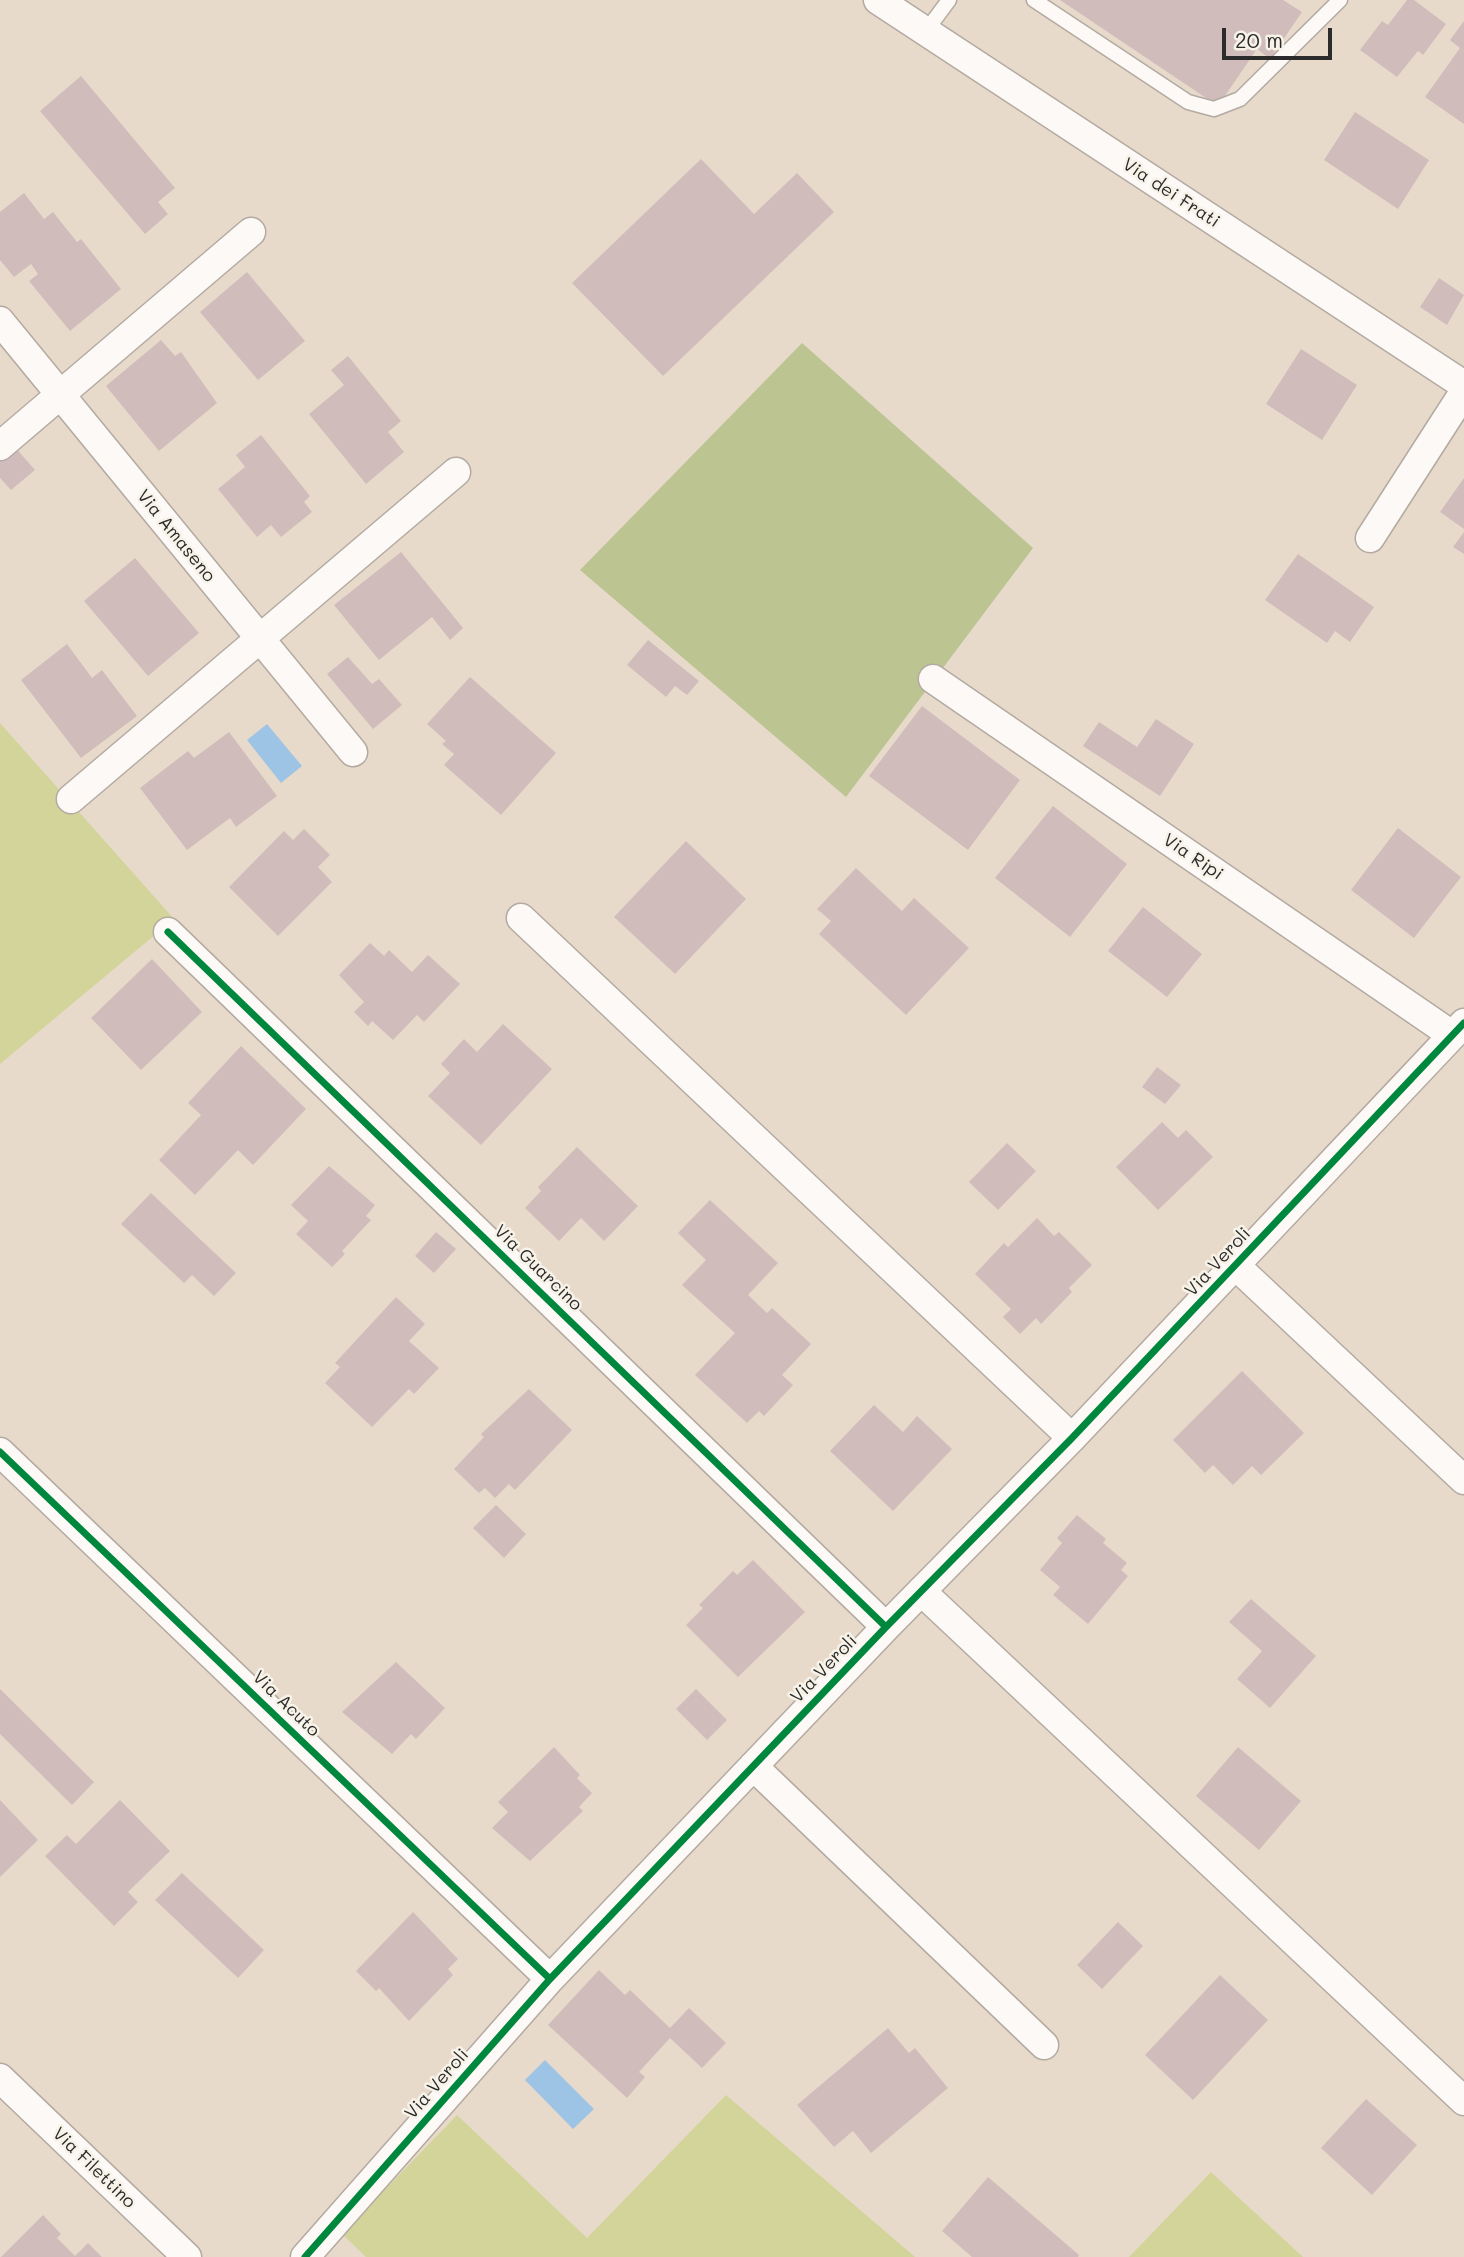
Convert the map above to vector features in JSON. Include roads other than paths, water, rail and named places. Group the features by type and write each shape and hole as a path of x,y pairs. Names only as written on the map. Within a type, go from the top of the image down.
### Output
{"street":[{"name":"Via dei Frati","path":"878,0 1464,385"},
{"path":"0,446 251,232"},
{"name":"Via Amaseno","path":"0,321 352,752"},
{"path":"1370,538 1464,392"},
{"path":"71,799 456,472"},
{"name":"Via Ripi","path":"933,679 1458,1029"},
{"path":"522,918 1072,1438"},
{"name":"Via Guarcino","path":"168,932 886,1627"},
{"name":"Via Veroli","path":"319,2252 550,1979 886,1627 1072,1438 1458,1029"},
{"path":"1236,1266 1464,1480"},
{"name":"Via Acuto","path":"0,1452 550,1979"},
{"path":"921,1591 1464,2101"},
{"path":"753,1766 1044,2045"},
{"name":"Via Filettino","path":"0,2078 187,2257"}],"lane":[{"path":"926,31 949,0"},
{"path":"1034,0 1188,102 1214,109 1240,99 1340,0"}],"water":[{"path":"267,724 302,766 281,783 247,740"},
{"path":"545,2060 594,2109 573,2129 525,2080"}]}
